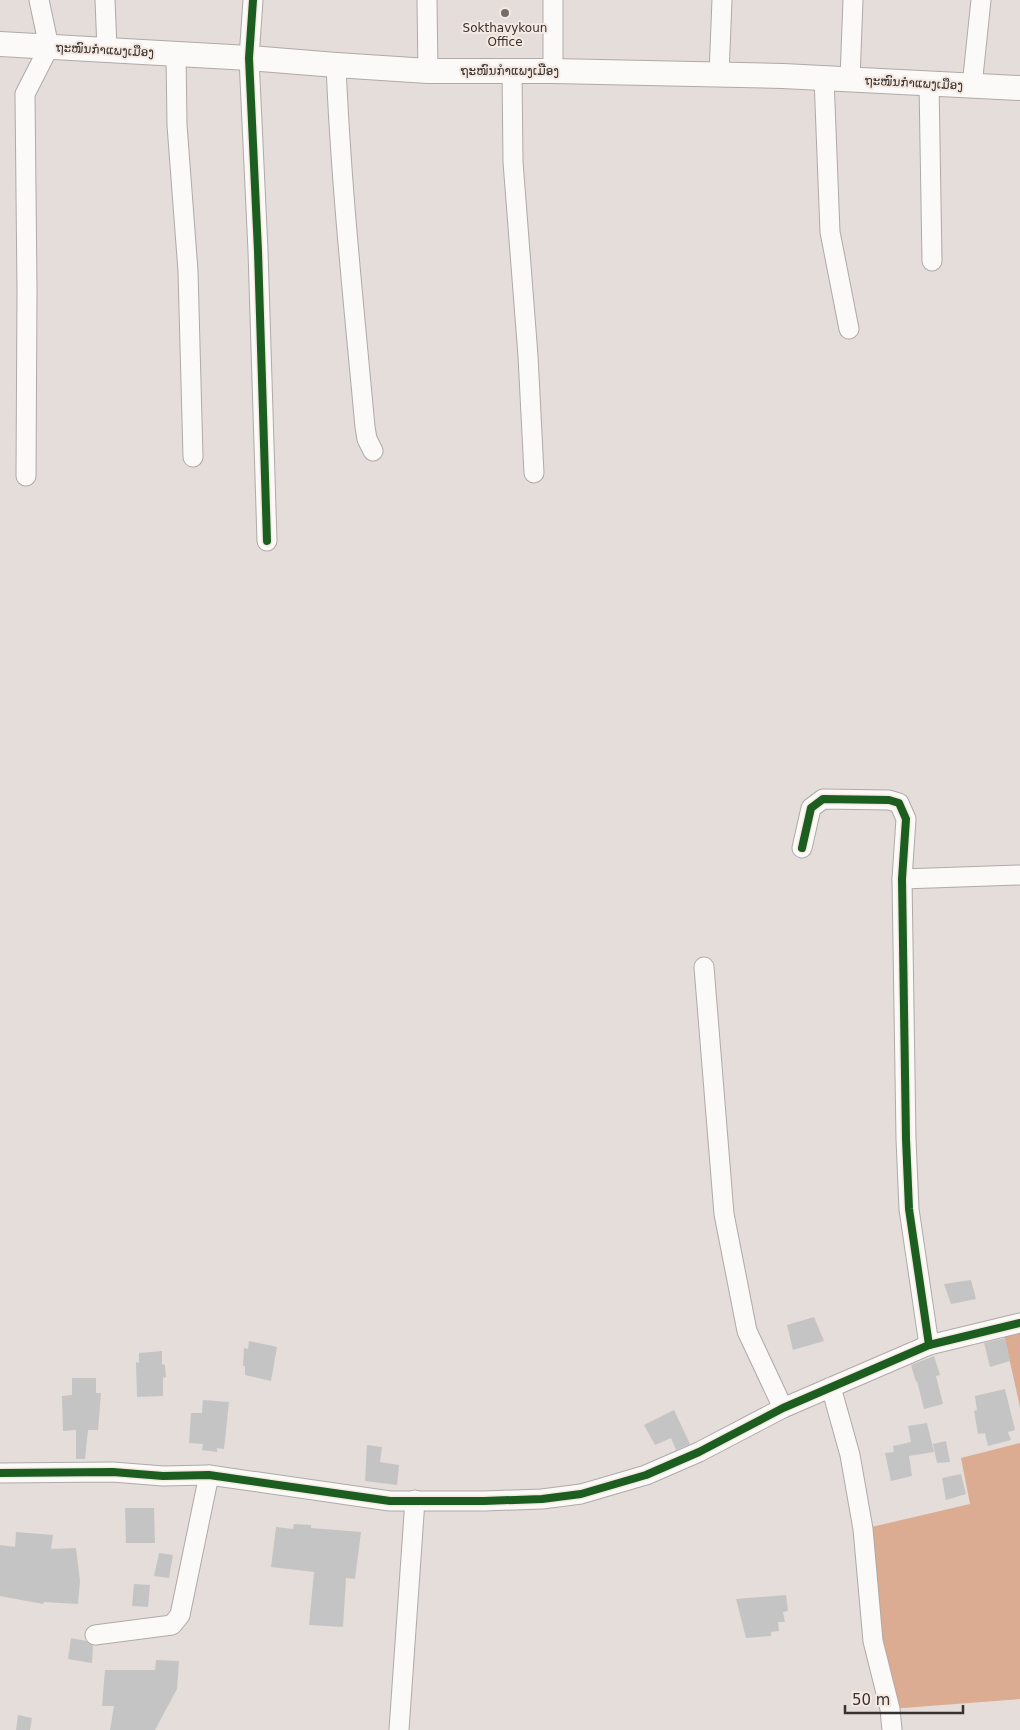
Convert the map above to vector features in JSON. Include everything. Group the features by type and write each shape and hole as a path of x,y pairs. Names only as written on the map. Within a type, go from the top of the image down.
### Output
{"main road":[{"name":"ຖະໜົນກຳແພງເມືອງ","path":"0,44 107,49 428,71 719,74 1020,88"}],"street":[{"path":"26,476 25,94 49,47 39,0"},
{"path":"105,0 107,49"},
{"path":"253,0 249,58 267,541"},
{"path":"428,0 428,71"},
{"path":"553,0 553,71"},
{"path":"719,74 722,0"},
{"path":"850,79 853,0"},
{"path":"972,86 981,0"},
{"path":"176,54 177,125 188,270 193,457"},
{"path":"336,66 338,118 363,407 367,439 373,451"},
{"path":"512,72 513,162 528,356 534,473"},
{"path":"824,78 830,232 848,329"},
{"path":"929,83 932,261"},
{"path":"802,848 811,808 824,799 894,801 899,803 906,819 902,879 908,1209 929,1345"},
{"path":"902,879 1020,875"},
{"path":"704,967 724,1214 747,1330 783,1408"},
{"path":"0,1473 113,1472 163,1476 210,1475 390,1500 484,1501 542,1499 581,1494 646,1475 672,1464 783,1408 929,1345 1020,1323"},
{"path":"831,1386 850,1455 863,1529 873,1641 890,1709 892,1730"},
{"path":"95,1635 172,1625 180,1615 210,1475"},
{"path":"399,1730 415,1500"}],"shaded area":[{"path":"1020,1323 1020,1407 1004,1335"},
{"path":"1020,1443 1020,1699 890,1709 863,1529 970,1504 961,1458"}],"building":[{"path":"971,1280 976,1299 951,1304 944,1284"},
{"path":"814,1317 824,1341 793,1350 787,1325"},
{"path":"1005,1338 1010,1361 990,1367 984,1343"},
{"path":"249,1341 277,1347 271,1381 245,1375 245,1366 243,1366 244,1348 248,1349"},
{"path":"162,1351 162,1364 165,1365 166,1377 163,1378 163,1396 137,1397 136,1362 139,1363 139,1353"},
{"path":"934,1356 940,1375 936,1376 943,1404 924,1409 911,1365"},
{"path":"72,1378 96,1378 96,1393 101,1393 98,1430 88,1430 85,1459 76,1459 76,1430 63,1431 62,1396 72,1395"},
{"path":"1005,1389 1015,1430 1008,1432 1011,1440 988,1446 985,1433 978,1434 974,1411 977,1410 975,1396"},
{"path":"203,1400 229,1402 224,1449 217,1448 217,1452 202,1450 203,1444 189,1443 191,1413 202,1413"},
{"path":"674,1410 690,1444 676,1450 671,1438 655,1445 644,1425"},
{"path":"927,1423 934,1452 909,1456 912,1476 891,1481 885,1453 894,1452 893,1446 911,1442 908,1426"},
{"path":"946,1441 950,1462 937,1463 933,1444"},
{"path":"367,1445 382,1447 380,1462 399,1465 397,1485 365,1481"},
{"path":"961,1474 966,1494 946,1500 942,1478"},
{"path":"125,1508 154,1508 155,1543 126,1543"},
{"path":"294,1524 311,1525 311,1528 361,1532 355,1579 346,1578 343,1627 309,1625 314,1572 271,1567 276,1527 293,1529"},
{"path":"16,1532 53,1535 51,1549 76,1548 80,1581 78,1604 44,1602 43,1604 0,1596 0,1545 15,1547"},
{"path":"159,1553 173,1555 169,1578 154,1576"},
{"path":"134,1584 150,1585 148,1607 132,1606"},
{"path":"786,1595 788,1611 783,1612 785,1622 778,1622 779,1631 771,1632 771,1636 746,1638 736,1599"},
{"path":"71,1638 86,1641 93,1646 92,1663 68,1659"},
{"path":"156,1660 179,1661 177,1689 155,1730 110,1730 114,1706 102,1706 105,1670 155,1670"},
{"path":"18,1715 32,1718 30,1730 16,1730"}],"cycle path":[{"path":"253,0 249,58 258,251 267,541"},
{"path":"802,848 811,808 823,799 889,800 899,803 906,819 902,879 906,1139 909,1209 929,1345"},
{"path":"0,1473 113,1472 163,1476 209,1475 390,1501 542,1499 581,1494 646,1475 699,1452 783,1408 929,1345 1020,1323"}],"place":[{"name":"Sokthavykoun Office","path":"505,13"}]}
